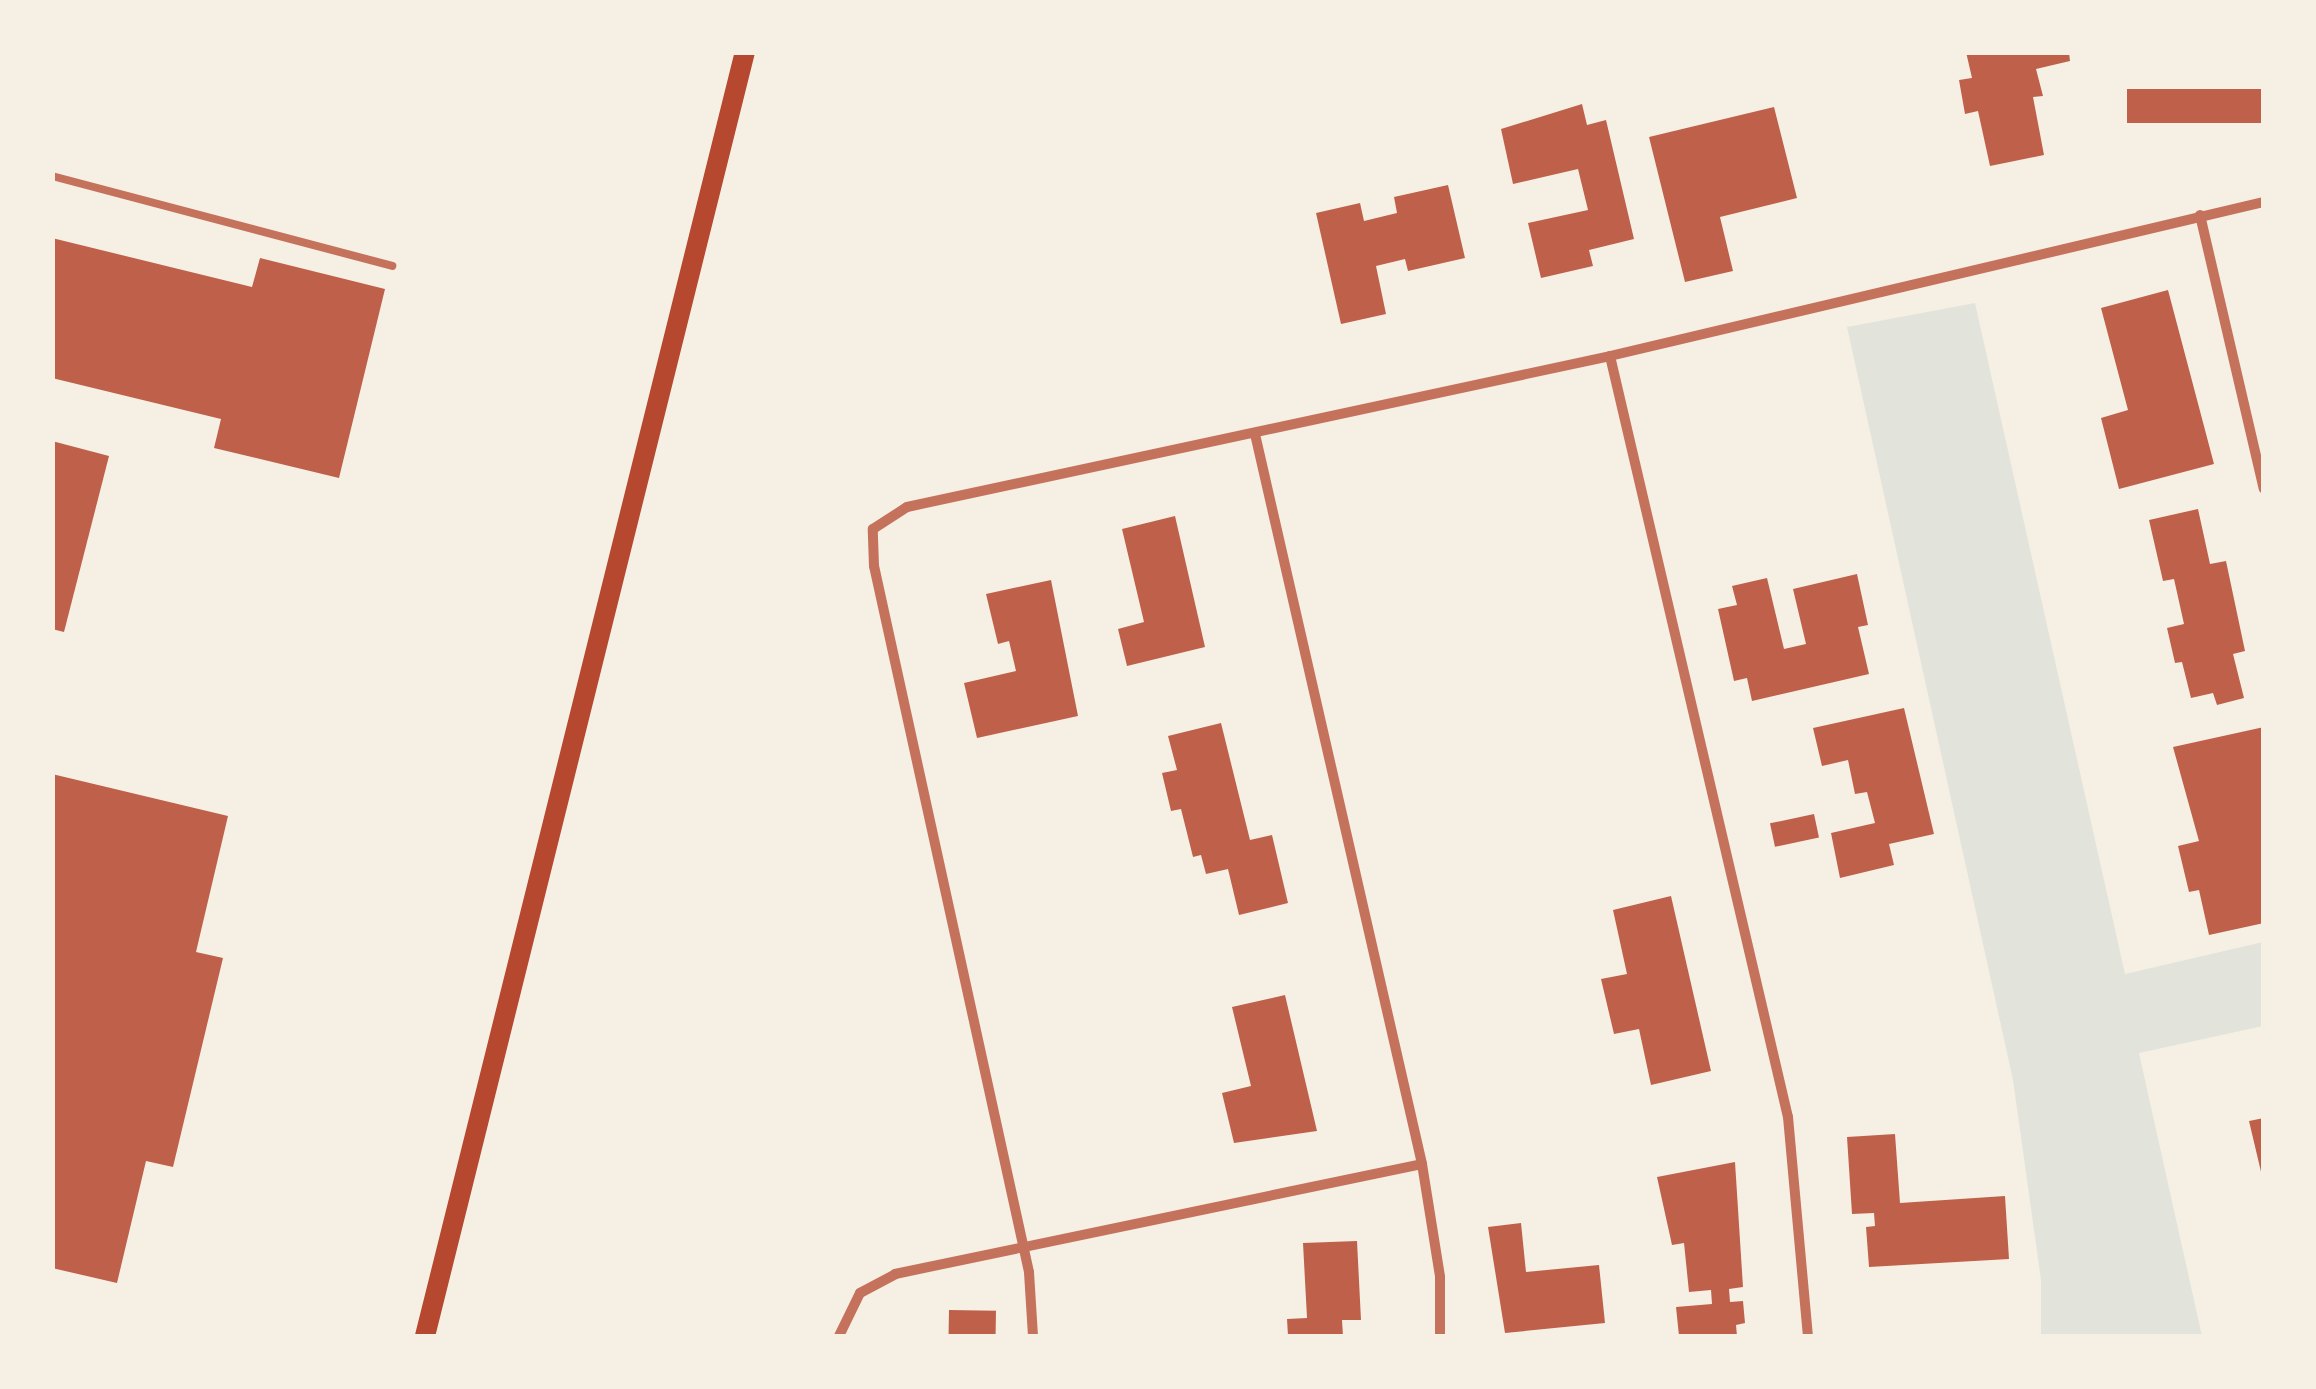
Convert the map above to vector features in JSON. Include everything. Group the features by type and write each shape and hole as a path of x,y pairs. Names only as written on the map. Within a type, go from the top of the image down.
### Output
{"main road":[{"path":"426,1336 745,52"}],"street":[{"path":"1033,1336 1023,1246 874,566 873,529 907,506 1610,356 2264,202"},
{"path":"2200,215 2264,489"},
{"path":"1610,356 1788,1117 1808,1336"},
{"path":"1255,434 1422,1164 1440,1277 1440,1336"},
{"path":"839,1336 860,1293 895,1274 1422,1164"}],"lane":[{"path":"52,176 392,266"}],"shaded area":[{"path":"1975,303 2125,974 2263,942 2263,1026 2139,1053 2202,1336 2041,1336 2041,1280 2013,1080 1847,327"}],"building":[{"path":"1966,52 2069,52 2070,61 2036,69 2043,96 2033,97 2044,155 1990,166 1978,111 1965,114 1959,80 1972,78"},
{"path":"2127,89 2264,89 2264,123 2127,123"},
{"path":"1582,104 1587,125 1606,120 1634,239 1589,250 1593,266 1541,278 1528,223 1588,210 1578,169 1513,184 1501,129"},
{"path":"1774,107 1797,198 1720,217 1733,271 1685,282 1649,137"},
{"path":"1448,185 1465,258 1408,271 1405,259 1376,266 1386,314 1341,324 1316,213 1360,203 1364,221 1397,213 1394,197"},
{"path":"52,238 252,287 260,258 385,289 339,478 214,448 221,419 52,378"},
{"path":"2168,290 2214,464 2119,489 2101,418 2128,410 2101,308"},
{"path":"52,441 109,456 64,632 52,629"},
{"path":"2198,509 2210,564 2226,561 2245,651 2233,654 2244,698 2217,705 2213,693 2191,698 2182,662 2175,663 2167,628 2184,624 2174,579 2163,581 2149,520"},
{"path":"1175,516 1205,647 1127,666 1118,629 1144,622 1122,529"},
{"path":"1857,574 1868,625 1858,627 1869,674 1752,701 1747,678 1734,681 1718,609 1737,605 1732,586 1767,578 1784,649 1806,644 1793,589"},
{"path":"1051,580 1078,716 977,738 964,683 1016,671 1009,641 998,644 986,594"},
{"path":"1904,708 1934,834 1889,844 1894,865 1840,878 1831,833 1875,823 1867,792 1855,794 1848,760 1822,766 1813,728"},
{"path":"1221,723 1250,840 1272,835 1288,903 1239,915 1228,869 1206,874 1201,855 1193,857 1181,809 1171,811 1162,773 1177,770 1168,736"},
{"path":"2264,727 2264,923 2209,935 2199,890 2189,892 2178,846 2199,841 2173,747"},
{"path":"52,774 228,816 196,952 223,958 173,1167 146,1161 117,1283 52,1268"},
{"path":"1814,814 1819,837 1775,847 1770,823"},
{"path":"1671,896 1711,1071 1651,1085 1639,1029 1614,1034 1601,979 1627,974 1613,910"},
{"path":"1285,995 1317,1131 1234,1143 1222,1093 1251,1086 1232,1007"},
{"path":"2264,1118 2264,1176 2262,1176 2249,1121"},
{"path":"1895,1134 1900,1203 2005,1196 2009,1259 1869,1267 1866,1227 1875,1226 1874,1213 1852,1214 1847,1137"},
{"path":"1735,1162 1743,1287 1729,1289 1730,1302 1743,1301 1745,1323 1736,1325 1737,1336 1679,1336 1676,1307 1712,1304 1711,1290 1689,1292 1684,1243 1672,1245 1657,1177"},
{"path":"1521,1223 1526,1272 1599,1265 1605,1323 1505,1333 1488,1227"},
{"path":"1357,1241 1361,1320 1342,1320 1343,1336 1288,1336 1287,1319 1307,1318 1303,1243"},
{"path":"949,1310 996,1311 996,1336 949,1336"}]}
